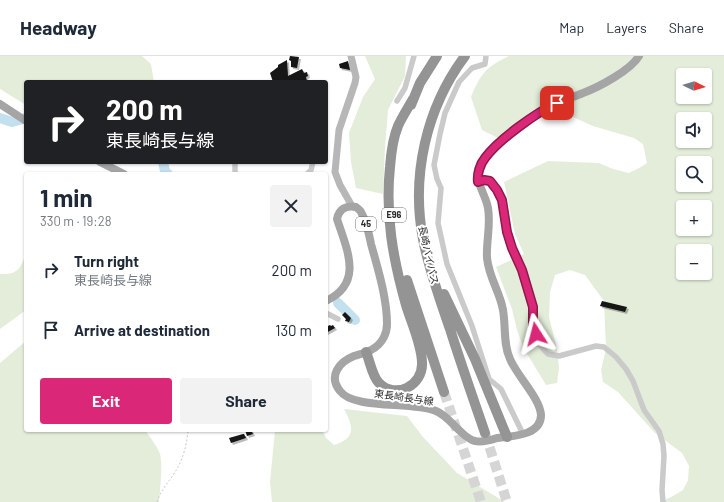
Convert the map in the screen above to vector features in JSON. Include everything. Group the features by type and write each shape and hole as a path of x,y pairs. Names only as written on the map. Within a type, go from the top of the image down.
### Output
{"highway":[{"name":"E96","path":"437,56 430,66 413,99 405,123 399,146 394,182 394,204 395,227 404,271 444,392"},
{"name":"長崎バイパス","path":"465,56 438,99 428,130 422,160 420,210 423,238 430,266 484,432"},
{"path":"366,352 373,372 379,383 388,388 394,390 408,387 417,380 421,372 421,352 393,254 389,229 388,207 388,183 391,158 398,126 413,99"},
{"path":"430,266 475,359 507,437"},
{"path":"401,285 422,329"}],"main road":[{"path":"478,182 479,169 485,158 504,139 546,108 585,93 623,72 635,63 639,56"},
{"path":"0,104 24,119"},
{"path":"104,164 120,172"},
{"name":"東長崎長与線","path":"352,206 359,210 363,215 367,228 384,298 387,323 386,332 380,344 366,352 347,359 340,365 336,372 334,381 339,390 346,397 364,402 423,408 436,411 448,419 465,436 475,442 523,434 531,431 537,425 541,412 509,358 506,347 503,309 489,271 487,256 489,217 487,205 478,182"},
{"name":"45","path":"328,300 340,292 349,278 349,263 337,219 338,213 342,208 352,206"}],"street":[{"path":"351,56 356,77 340,130 335,172 340,185 352,206"},
{"path":"397,102 405,88 414,56"},
{"path":"486,56 486,64 472,68 459,82 445,113 434,165 437,179 441,188 438,223 447,264 472,326 489,379 501,389 523,434"},
{"path":"478,182 484,180 490,181 502,200 507,232 512,248 522,270 533,307 533,325 539,342 544,350 548,354 559,356 596,346 604,347 616,357 626,369 633,381 644,410 659,431 663,444 663,502"},
{"path":"328,312 333,311"},
{"path":"328,313 338,319"}],"path":[{"path":"157,502 158,497 176,471 185,450 188,432"}],"green space":[{"path":"0,56 142,56 151,64 154,80 24,80 24,104 0,89"},
{"path":"365,56 406,56 405,76 388,110 383,194 356,188 351,162 349,133 363,97 375,79"},
{"path":"509,56 724,56 724,502 661,502 683,490 688,480 689,466 682,453 654,432 618,392 603,382 601,370 606,349 604,301 585,275 570,270 555,275 550,292 549,317 557,349 559,368 557,383 546,385 523,347 512,309 496,267 524,254 515,234 504,182 548,161 599,163 613,169 629,173 647,163 643,144 634,138 593,126 573,117 549,112 531,119 514,131 498,138 482,130 471,97 481,76 495,64"},
{"path":"24,258 24,311 0,329 0,274 15,272"},
{"path":"24,343 24,432 146,432 160,454 161,459 159,502 0,502 0,363"},
{"path":"344,409 407,416 423,437 457,473 505,502 272,502 270,482 275,432 323,432 326,438 334,445 347,439 350,435 351,426"}],"building":[{"path":"290,56 299,57 297,68 291,67 291,61 289,60"},
{"path":"287,60 288,76 302,69 304,73 307,72 307,80 272,80 270,73 278,67 278,65"},
{"path":"348,61 350,70 340,68 339,64"},
{"path":"602,301 627,307 625,312 600,306"},
{"path":"345,312 351,318 349,322 345,321 346,319 342,315"},
{"path":"333,325 335,328 328,332 328,326"},
{"path":"246,432 252,432 253,434 247,436"},
{"path":"244,434 246,438 231,443 229,438"}],"waterway":[{"path":"0,118 12,122 24,119"},
{"path":"163,164 166,172"},
{"path":"338,303 355,320"}],"tunnel":[{"path":"444,392 481,502"},
{"path":"485,433 507,502"}],"route":[{"path":"536,334 533,325 533,307 522,270 512,248 507,232 502,200 490,181 484,180 478,182 478,179 479,169 485,158 504,139 546,108 557,103"}]}
